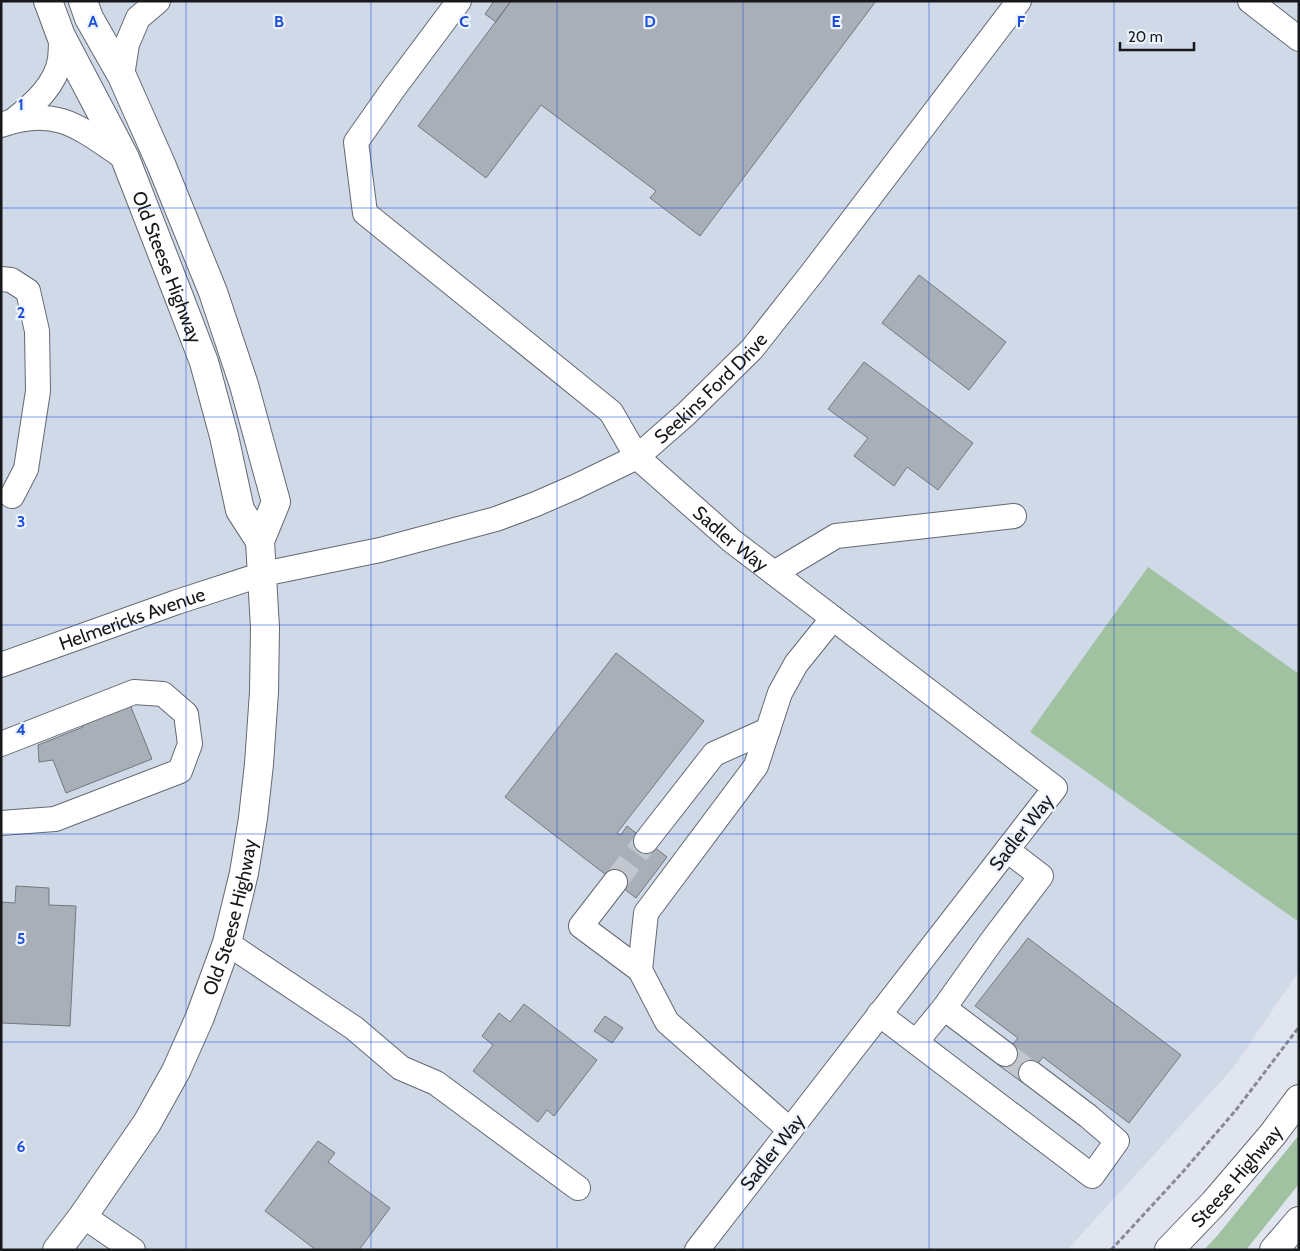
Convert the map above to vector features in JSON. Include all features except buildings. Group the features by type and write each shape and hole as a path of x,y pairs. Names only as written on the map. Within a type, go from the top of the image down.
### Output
{"main road":[{"name":"Old Steese Highway","path":"48,1 61,36 125,158 204,362 224,436 240,510 260,541"},
{"name":"Old Steese Highway","path":"57,1250 83,1216 147,1123 176,1071 200,1017 227,943 244,873 259,764 264,692 265,628 260,541 276,502 244,385 213,292 161,164 122,76 89,18 83,1"},
{"name":"Steese Highway","path":"1170,1250 1214,1203 1299,1099"},
{"path":"1274,1250 1299,1220"}],"street":[{"path":"122,76 127,44 138,18 158,1"},
{"name":"Sadler Way","path":"459,1 356,142 365,212 611,412 637,457 732,540 1055,788 697,1250"},
{"name":"Seekins Ford Drive","path":"263,574 380,550 496,519 544,501 637,457 686,414 752,349 1019,1"},
{"path":"1250,1 1299,39"},
{"path":"8,123 35,103 51,82 60,61 61,36"},
{"path":"8,123 42,118 62,121 83,131 125,158"},
{"path":"1,279 11,280 28,291 37,331 38,391 26,469 12,496"},
{"path":"774,573 836,536 1014,516"},
{"name":"Helmericks Avenue","path":"1,665 177,602 263,574"},
{"path":"640,970 646,913 756,766 780,693 796,664 833,618"},
{"path":"1,744 134,692 163,694 186,714 190,744 180,771 55,819 1,823"},
{"path":"646,841 714,754 768,730"},
{"path":"916,1042 944,1008 990,942 1041,876 1007,850"},
{"path":"615,882 581,926 640,970 667,1022 790,1130"},
{"path":"227,943 354,1028 401,1068 436,1083 578,1188"},
{"path":"944,1008 1005,1054"},
{"path":"879,1014 1092,1176 1117,1141 1031,1072"},
{"path":"83,1216 133,1250"}],"path":[{"path":"1111,1250 1230,1117 1299,1028"}],"shaded area":[{"path":"1,1 1299,1 1299,971 1233,1068 1067,1250 1,1250"}],"green space":[{"path":"1148,567 1299,674 1299,922 1030,732"},
{"path":"1299,1135 1299,1184 1246,1250 1204,1250 1217,1236"}],"tunnel":[{"path":"615,882 646,841"},
{"path":"1005,1054 1031,1073"}]}
